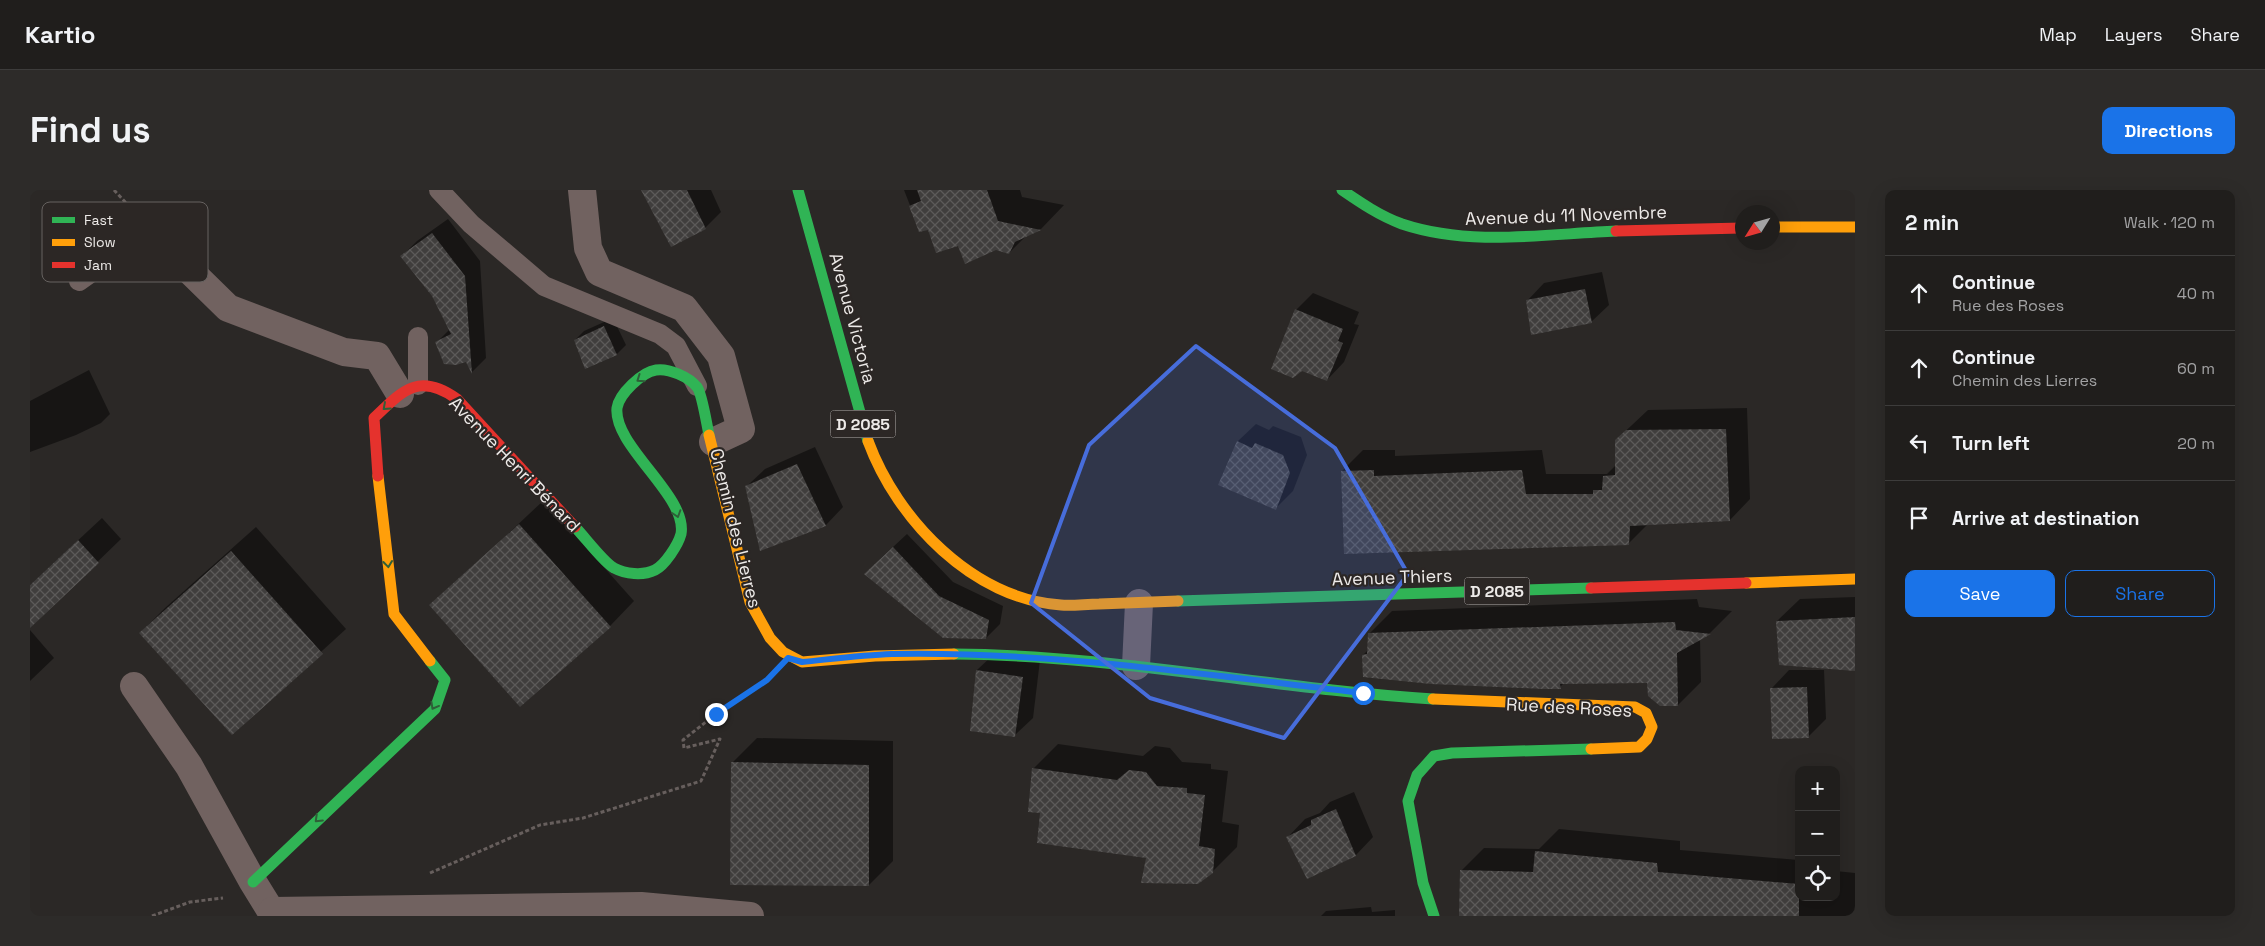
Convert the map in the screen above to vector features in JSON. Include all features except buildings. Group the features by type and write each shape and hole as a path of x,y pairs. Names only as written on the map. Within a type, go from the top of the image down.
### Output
{"street":[{"name":"Chemin des Lierres","path":"582,190 588,248 599,272 684,308 721,356 741,428 713,442 718,473 750,602 766,634 788,658"},
{"name":"Avenue Victoria","path":"798,190 814,238 860,416 874,456 893,494 913,522 943,553 981,578 1020,596"},
{"name":"Avenue du 11 Novembre","path":"1342,190 1387,218 1432,233 1479,238 1735,228"},
{"path":"1780,228 1855,227"},
{"path":"201,282 228,308 344,352 377,356 409,390 374,418 380,500 394,614 444,680 435,709 265,901"},
{"name":"Avenue Henri Bénard","path":"409,390 437,387 457,399 613,568 633,574 656,570 673,552 681,533 679,512 618,425 617,407 626,391 638,378 656,370 679,374 698,388"},
{"path":"698,388 713,442"},
{"name":"Avenue Thiers","path":"1020,596 1060,605 1855,579"},
{"path":"788,658 802,662 891,654 998,655 1136,666 1139,603"},
{"name":"Rue des Roses","path":"1136,666 1363,693 1468,702 1635,708 1646,713 1652,727 1647,739 1639,747 1452,753 1434,756 1417,775 1408,801 1423,883 1434,916"},
{"path":"134,686 189,766 265,901"},
{"path":"265,901 641,906 750,916"}],"lane":[{"path":"438,190 471,224 544,286 660,334 676,346 698,388"},
{"path":"409,390 418,337"}],"path":[{"path":"422,877 540,825 584,818 701,782 720,739 684,748 683,740 716,714 767,680 788,658"},
{"path":"152,916 190,902 265,901"}],"highlighted area":[{"path":"1196,346 1335,448 1408,574 1284,738 1150,698 1031,603 1089,445"}],"traffic: fast":[{"path":"798,190 868,441"},
{"path":"1342,190 1394,221 1428,231 1481,237 1616,231"},
{"path":"575,527 610,565 618,570 634,574 650,572 663,564 671,554 681,534 680,519 673,504 663,487 637,455 619,423 617,408 619,402 622,396 638,379 656,370 667,370 693,383 701,396 709,435"},
{"path":"1178,601 1591,588"},
{"path":"954,654 1074,660 1313,688 1433,699"},
{"path":"253,882 435,709 445,680 430,661"},
{"path":"1434,916 1423,883 1408,801 1417,775 1434,756 1452,753 1591,749"}],"traffic: slow":[{"path":"1780,227 1855,227"},
{"path":"709,435 750,602 770,638 783,652 802,662 875,656 954,654"},
{"path":"868,441 881,470 898,499 919,526 942,550 969,571 998,588 1029,599 1061,605 1178,601"},
{"path":"378,476 394,614 430,661"},
{"path":"1746,583 1855,579"},
{"path":"1433,699 1635,707 1646,713 1652,727 1647,739 1639,747 1591,749"}],"traffic: jam":[{"path":"1616,231 1735,228"},
{"path":"378,476 374,418 394,399 412,388 432,387 444,391 457,399 575,527"},
{"path":"1591,588 1746,583"}],"route":[{"path":"716,714 767,680 788,658 802,662 891,654 998,655 1136,666 1363,693"}]}
